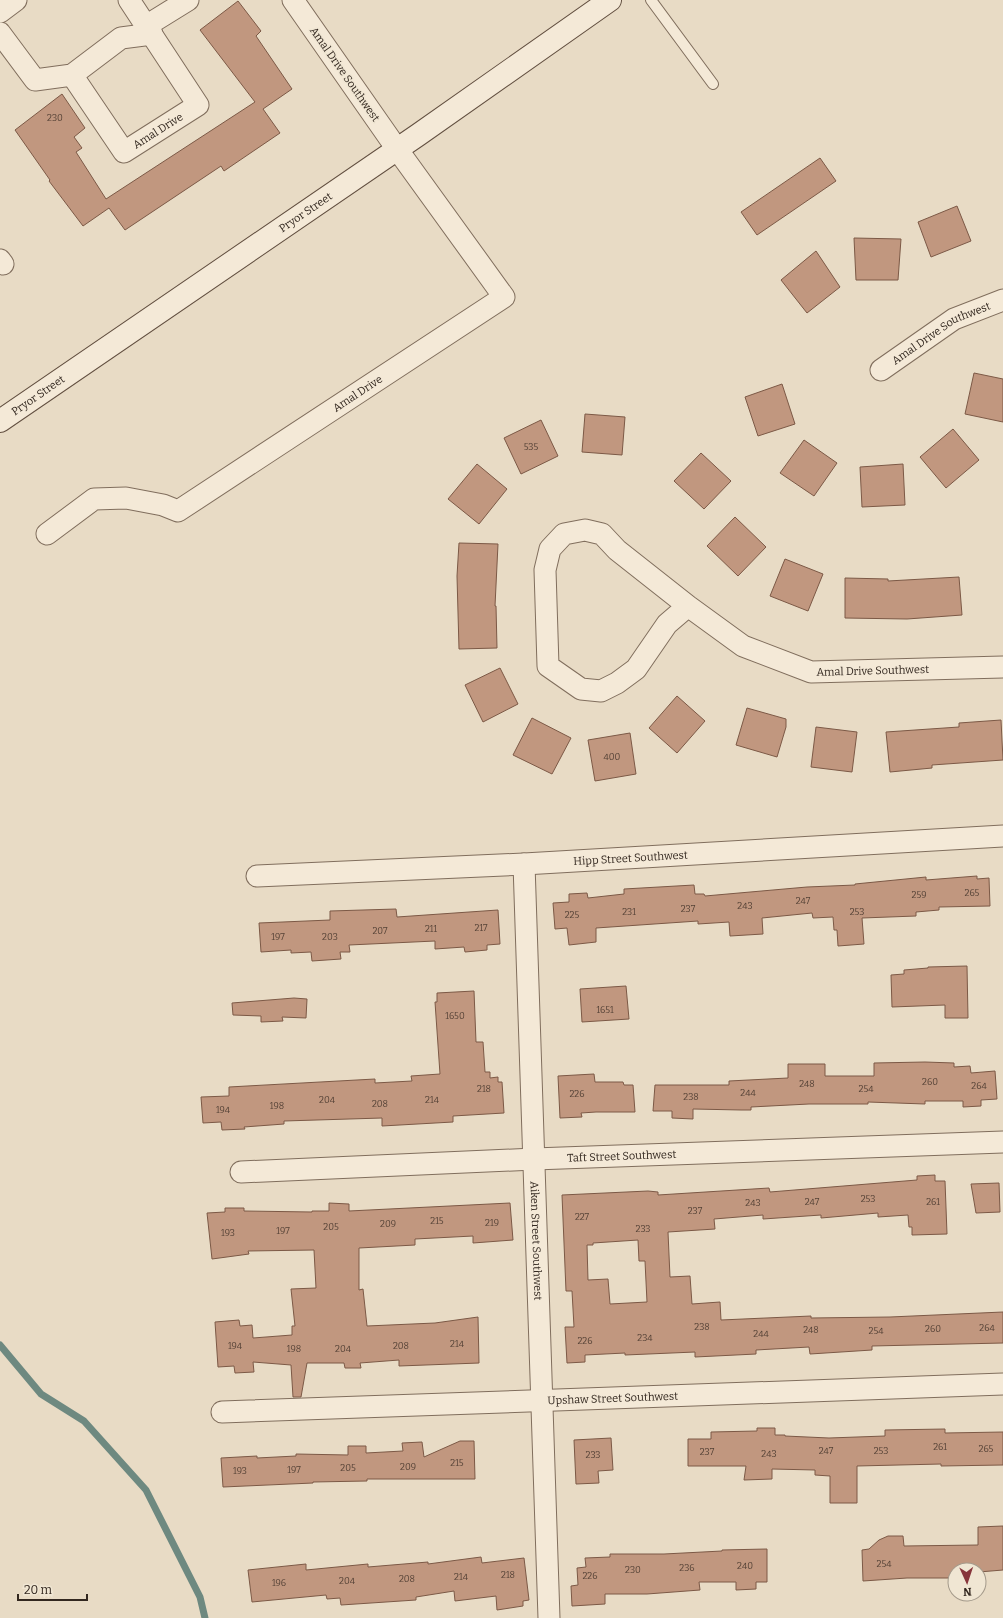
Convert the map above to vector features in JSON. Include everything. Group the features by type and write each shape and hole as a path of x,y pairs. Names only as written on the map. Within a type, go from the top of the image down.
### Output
{"main road":[{"name":"Pryor Street","path":"0,421 610,0"}],"street":[{"path":"0,12 16,0"},
{"name":"Amal Drive","path":"72,76 124,152 198,105 129,0"},
{"path":"0,33 35,80 72,76 121,38 149,30 188,0"},
{"name":"Amal Drive Southwest","path":"293,0 396,149"},
{"name":"Amal Drive","path":"47,534 94,499 126,498 163,505 178,511 504,296 396,149"},
{"name":"Amal Drive Southwest","path":"881,370 954,319 1003,300"},
{"name":"Amal Drive Southwest","path":"688,606 666,624 636,669 617,683 601,691 581,689 548,666 546,570 550,549 564,534 585,530 602,534 617,550 688,606 744,646 811,672 1003,667"},
{"name":"Hipp Street Southwest","path":"257,876 524,864 1003,836"},
{"name":"Aiken Street Southwest","path":"524,864 550,1618"},
{"name":"Taft Street Southwest","path":"241,1172 534,1159 1003,1142"},
{"name":"Upshaw Street Southwest","path":"222,1412 1003,1384"}],"lane":[{"path":"651,0 713,84"}],"building":[{"path":"238,1 261,31 256,36 292,89 263,109 280,133 224,171 221,166 125,230 109,208 83,226 49,181 50,180 15,130 62,94 85,128 74,137 82,148 76,152 106,199 255,102 200,30"},
{"path":"820,158 836,181 757,235 741,212"},
{"path":"957,206 971,241 931,257 918,222"},
{"path":"854,238 901,239 898,280 856,280"},
{"path":"816,251 840,287 807,313 781,280"},
{"path":"974,373 1003,379 1003,422 965,414"},
{"path":"782,384 795,424 758,436 745,397"},
{"path":"585,414 625,417 622,455 582,452"},
{"path":"541,420 558,456 521,474 504,438"},
{"path":"953,429 979,460 946,488 920,457"},
{"path":"804,440 837,463 814,496 780,473"},
{"path":"701,453 731,481 704,509 674,481"},
{"path":"477,464 507,489 479,524 448,499"},
{"path":"903,464 905,505 862,507 860,467"},
{"path":"735,517 766,547 738,576 707,546"},
{"path":"459,543 498,544 495,606 497,648 459,649 457,576"},
{"path":"785,559 823,574 808,611 770,596"},
{"path":"959,577 962,615 907,619 845,618 845,578 888,579 888,581"},
{"path":"500,668 518,704 483,722 465,685"},
{"path":"677,696 705,721 677,753 649,728"},
{"path":"747,708 786,719 786,727 777,757 736,745"},
{"path":"532,718 571,738 552,774 513,755"},
{"path":"1001,720 1003,760 932,765 932,768 890,772 886,732 959,727 959,723"},
{"path":"816,727 857,732 852,772 811,767"},
{"path":"630,733 636,774 595,781 588,740"},
{"path":"977,876 977,879 989,878 990,906 939,907 939,910 916,912 916,916 862,918 864,944 838,946 837,930 834,930 833,917 813,918 812,913 762,918 763,934 730,936 729,922 698,924 698,921 596,928 596,942 569,945 567,928 555,929 553,903 569,902 569,894 587,893 588,898 624,894 624,889 694,885 695,894 704,894 705,896 807,887 855,885 926,877 926,880"},
{"path":"396,909 397,917 498,910 500,944 487,945 487,950 465,952 464,947 435,949 435,941 349,945 350,952 340,952 341,959 312,961 311,952 291,953 291,950 261,952 259,923 330,920 330,911"},
{"path":"967,966 968,1018 945,1018 945,1005 892,1007 891,975 904,974 904,970 928,967"},
{"path":"626,986 629,1019 582,1022 580,989"},
{"path":"474,991 476,1042 483,1042 485,1072 490,1072 490,1078 498,1077 498,1082 502,1082 504,1113 453,1116 453,1122 382,1126 382,1118 284,1121 284,1124 244,1127 245,1129 222,1130 221,1122 203,1123 201,1097 229,1096 229,1087 375,1079 375,1083 412,1081 411,1076 440,1074 435,1002 437,1002 437,993"},
{"path":"294,998 307,999 306,1018 282,1017 283,1021 261,1022 261,1016 233,1015 232,1003"},
{"path":"874,1063 954,1063 954,1067 970,1066 971,1073 995,1071 997,1099 981,1100 981,1106 963,1107 963,1101 925,1101 925,1104 868,1102 868,1104 809,1104 751,1107 751,1110 693,1109 693,1119 672,1118 672,1111 653,1111 655,1085 729,1085 729,1081 788,1078 788,1064 825,1064 825,1076 874,1076"},
{"path":"594,1074 595,1082 623,1082 624,1085 633,1085 635,1112 581,1113 582,1117 560,1118 558,1076"},
{"path":"935,1175 935,1181 945,1181 947,1234 912,1235 912,1227 909,1227 908,1215 878,1217 878,1213 821,1218 821,1215 763,1219 763,1215 714,1219 715,1229 668,1232 670,1277 690,1276 692,1304 720,1302 721,1320 811,1316 811,1318 890,1317 1003,1312 1003,1343 872,1346 872,1350 810,1354 809,1347 756,1350 756,1354 695,1357 695,1352 625,1355 625,1353 585,1355 585,1362 567,1363 565,1327 574,1327 572,1291 566,1291 562,1195 648,1191 658,1192 658,1195 769,1188 770,1192 917,1180 917,1176","holes":["638,1240 639,1261 645,1261 647,1302 610,1304 608,1279 588,1280 587,1245 593,1245 593,1243"]},
{"path":"999,1183 1000,1212 976,1213 971,1184"},
{"path":"329,1203 349,1204 349,1211 510,1203 513,1240 473,1243 473,1236 415,1239 415,1245 359,1248 359,1290 363,1289 367,1326 435,1323 478,1317 479,1363 399,1366 399,1360 360,1363 361,1368 345,1368 344,1363 307,1363 301,1397 293,1397 291,1365 253,1362 254,1372 235,1373 234,1366 218,1367 215,1322 239,1320 240,1326 252,1325 253,1338 292,1335 292,1326 295,1326 291,1289 316,1288 314,1250 248,1251 249,1254 212,1259 207,1213 225,1212 225,1208 244,1208 244,1211 329,1211"},
{"path":"757,1428 775,1428 775,1435 829,1438 885,1436 885,1430 945,1429 945,1433 1003,1432 1003,1465 941,1466 941,1464 857,1466 857,1503 830,1503 830,1476 815,1475 815,1470 772,1469 772,1479 744,1480 746,1466 688,1466 688,1439 711,1439 711,1432 757,1431"},
{"path":"611,1438 613,1470 598,1471 599,1483 576,1484 574,1440"},
{"path":"460,1441 474,1441 475,1479 367,1479 367,1481 313,1482 223,1487 221,1458 296,1456 296,1454 348,1455 348,1446 366,1446 366,1453 403,1451 402,1443 422,1442 424,1457"},
{"path":"1003,1526 1003,1570 987,1571 987,1562 947,1562 947,1578 907,1578 863,1581 862,1550 869,1549 879,1540 888,1536 903,1536 904,1546 978,1545 978,1527"},
{"path":"767,1549 767,1582 756,1582 756,1589 736,1590 736,1582 699,1582 700,1590 647,1594 605,1594 605,1604 572,1606 571,1586 578,1585 577,1568 586,1567 585,1558 610,1557 610,1554 664,1554"},
{"path":"481,1557 482,1563 524,1558 529,1600 523,1601 523,1606 497,1610 496,1596 455,1601 454,1591 416,1597 416,1600 341,1605 340,1598 327,1599 326,1595 252,1602 248,1570 306,1564 306,1570 368,1564 368,1567 428,1562 428,1564"}],"waterway":[{"path":"0,1345 41,1394 84,1421 146,1490 200,1597 205,1618"}]}
